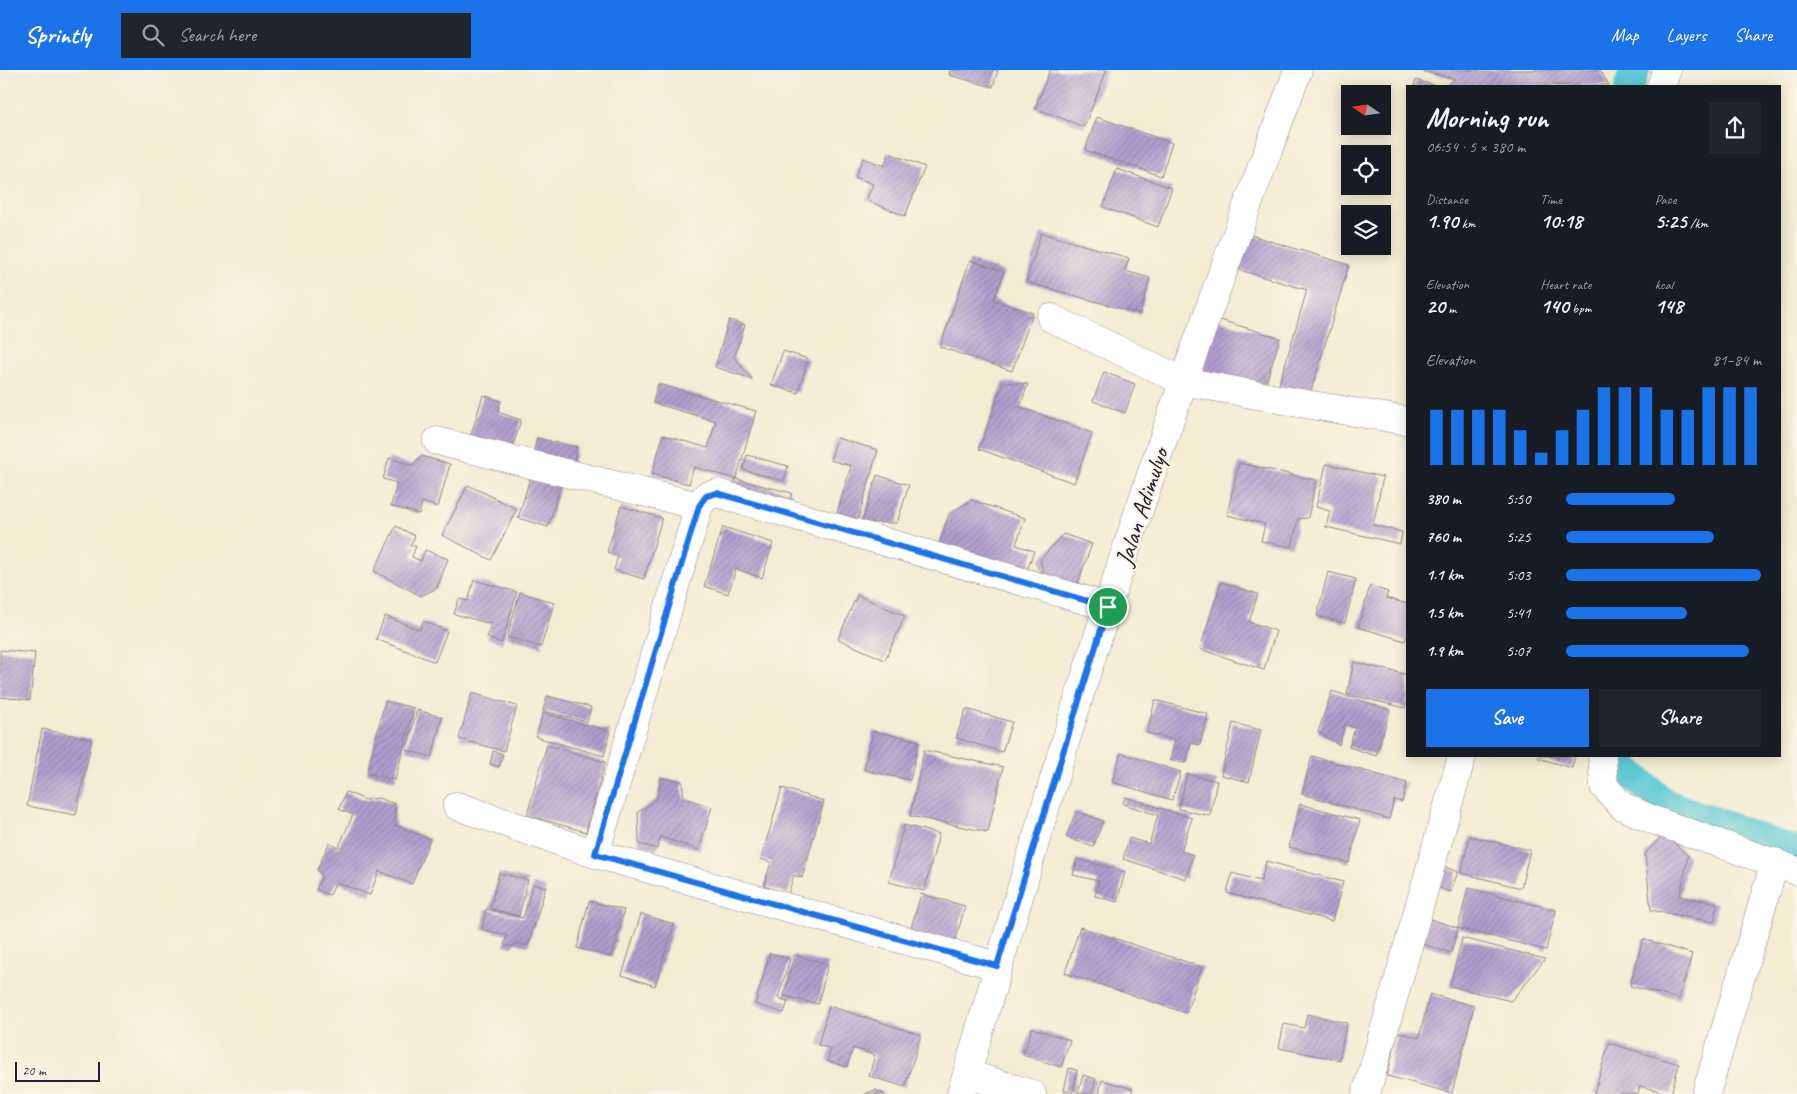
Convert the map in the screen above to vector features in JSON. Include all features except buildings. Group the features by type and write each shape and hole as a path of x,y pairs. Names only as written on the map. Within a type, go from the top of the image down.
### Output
{"street":[{"name":"Jalan Adimulyo","path":"964,1084 997,966 1108,607 1183,381 1298,70"},
{"path":"1661,85 1666,70"},
{"path":"1051,318 1183,381 1406,421"},
{"path":"437,441 699,506"},
{"path":"595,854 699,506 706,496 717,493 1108,607"},
{"path":"1366,1094 1462,757"},
{"path":"1602,757 1604,786 1622,806 1653,820 1786,866 1706,1094"},
{"path":"457,806 595,854 997,966"},
{"path":"964,1084 1032,1094"}],"waterway":[{"path":"1629,85 1635,70"},
{"path":"1623,757 1624,767 1664,803 1797,852"}],"route":[{"path":"717,493 1108,607 997,966 850,927 595,854 699,506 706,496 717,493"}]}
